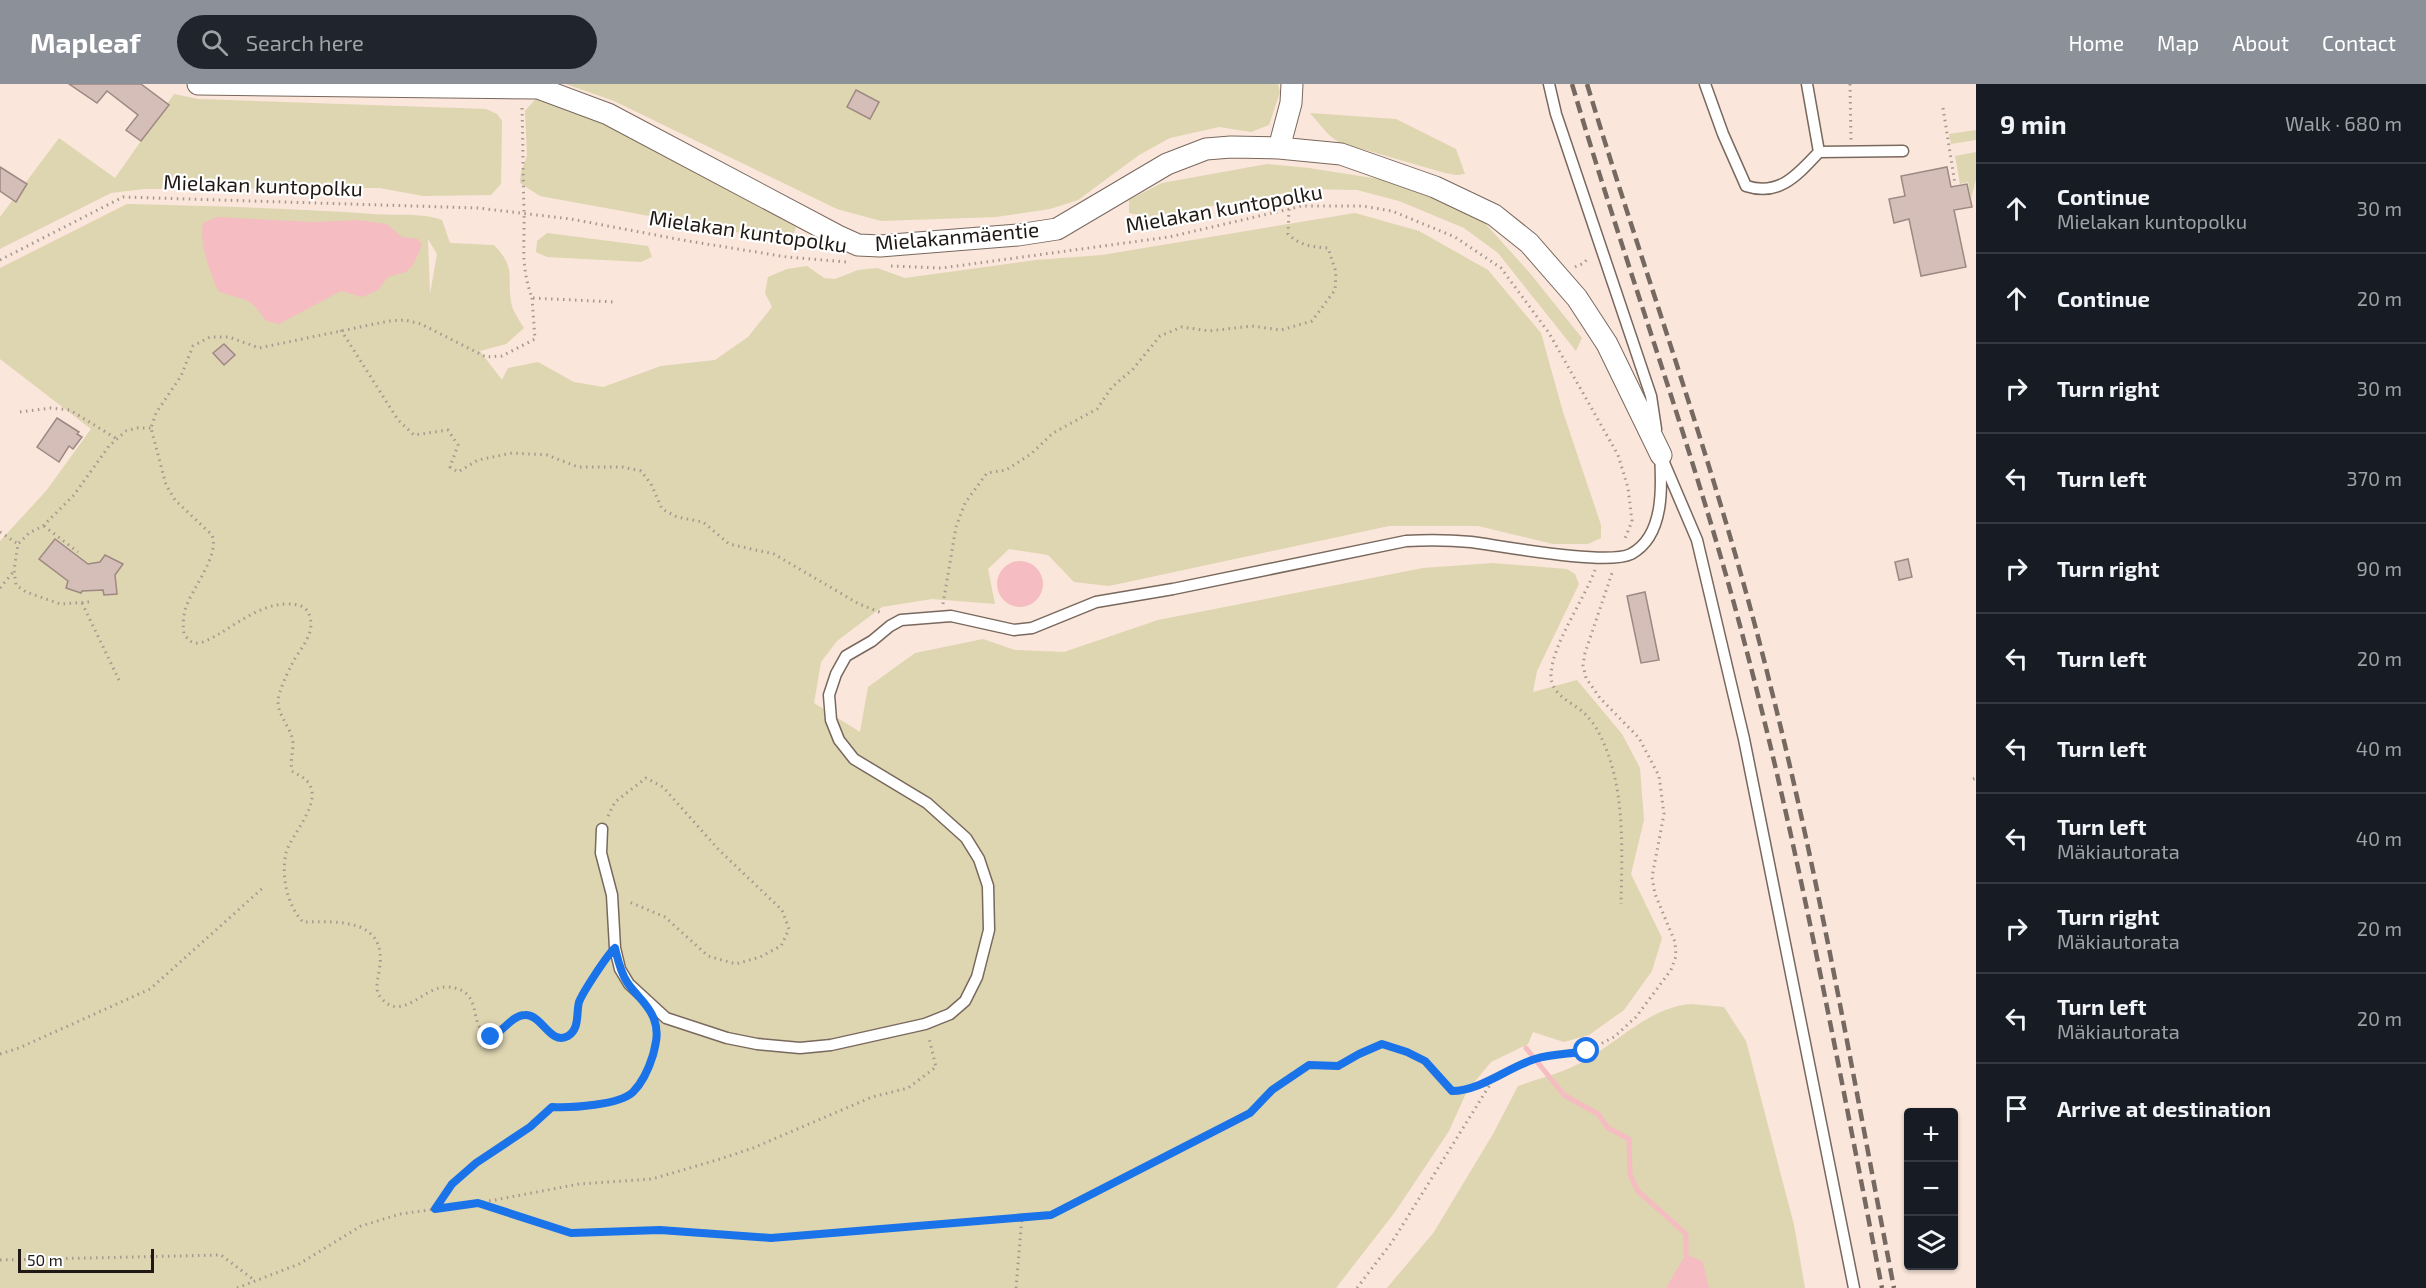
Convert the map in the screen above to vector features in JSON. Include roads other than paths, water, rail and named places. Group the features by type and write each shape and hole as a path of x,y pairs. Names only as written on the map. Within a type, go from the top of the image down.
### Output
{"street":[{"name":"Mielakanmäentie","path":"198,84 524,86 538,88 608,114 838,236 858,244 880,246 946,242 1057,229 1167,164 1206,149 1279,148 1341,154 1435,187 1494,215 1529,243 1577,298 1607,344 1661,455"},
{"path":"1279,148 1291,103 1292,84"}],"lane":[{"path":"602,829 601,853 612,895 615,948 620,969 628,984 666,1018 727,1038 800,1048 831,1046 925,1024 950,1014 966,1001 977,977 989,930 988,886 979,859 966,838 927,803 854,759 839,740 831,720 829,695 836,674 846,656 872,641 890,626 901,620 951,616 1014,630 1032,628 1096,602 1173,589 1406,541 1437,539 1547,553 1600,557 1618,558 1631,554 1650,534 1660,511 1661,455 1651,396 1549,84"},
{"path":"1705,84 1723,134 1746,186 1758,190 1779,186 1794,178 1819,152 1903,151"},
{"path":"1807,84 1819,152"},
{"path":"1661,455 1697,540 1741,728 1854,1288"}],"waterway":[{"path":"1526,1048 1564,1095 1598,1114 1608,1128 1629,1139 1630,1175 1638,1191 1686,1234 1686,1254"}],"railway":[{"path":"1572,84 1700,486 1739,622 1799,870 1882,1288"},
{"path":"1587,84 1730,535 1771,688 1822,912 1894,1288"}]}
